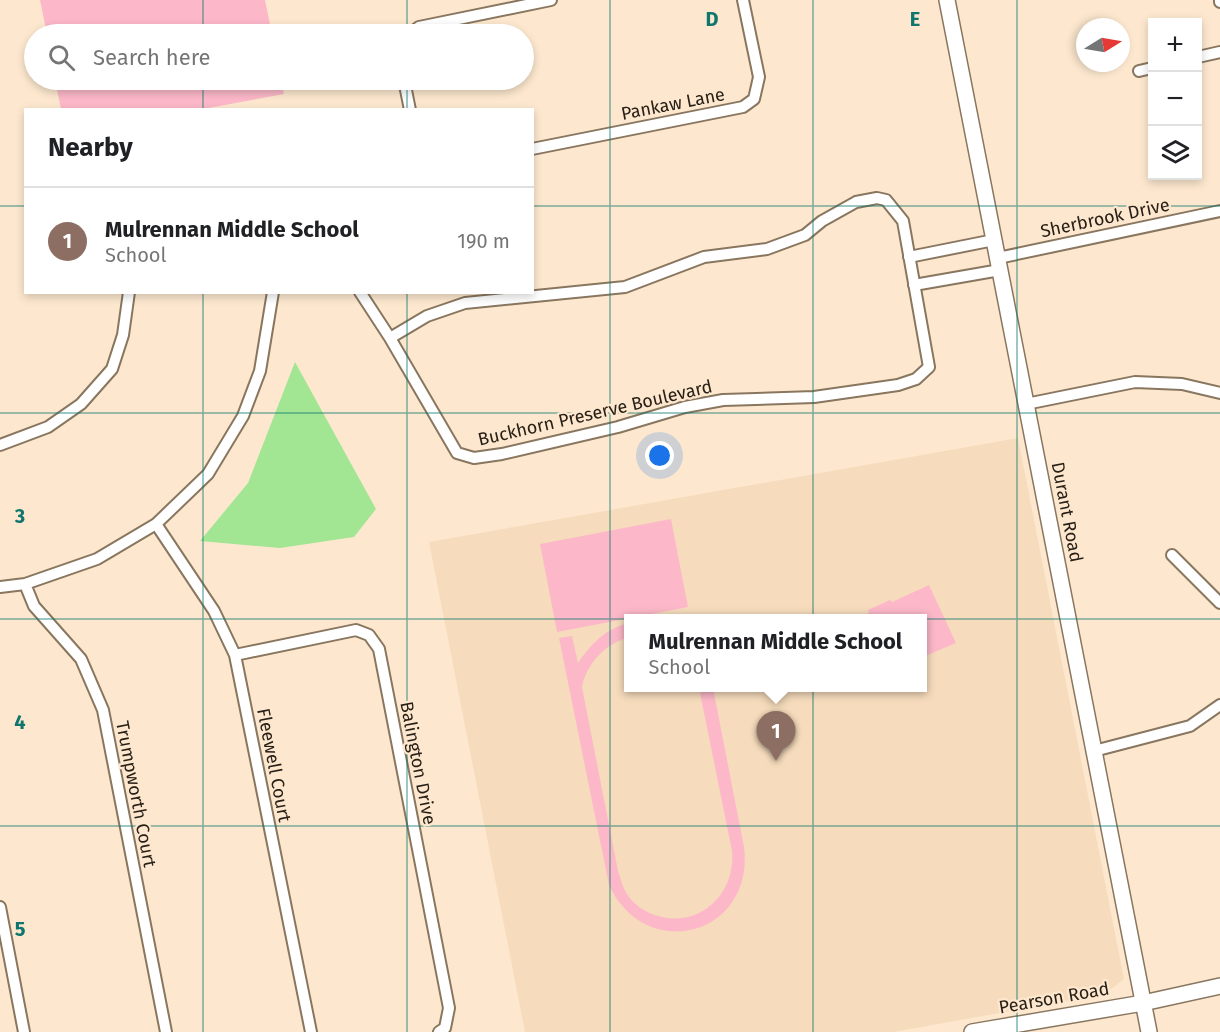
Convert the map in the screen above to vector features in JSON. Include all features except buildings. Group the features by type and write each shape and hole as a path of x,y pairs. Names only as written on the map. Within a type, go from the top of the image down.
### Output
{"street":[{"path":"431,24 514,3 551,0"},
{"name":"Pankaw Lane","path":"534,149 743,107 754,99 759,77 743,0"},
{"name":"Durant Road","path":"947,0 1149,1032"},
{"path":"1202,56 1220,52"},
{"path":"1139,71 1148,69"},
{"path":"406,90 410,108"},
{"name":"Buckhorn Preserve Boulevard","path":"361,294 457,453 474,458 502,454 618,427 685,407 723,400 814,397 898,385 916,379 929,367 903,221 886,200 877,198 856,202 822,221 805,235 767,249 704,257 625,287 465,303 427,316 390,339"},
{"name":"Sherbrook Drive","path":"999,264 1220,211"},
{"path":"909,256 994,240"},
{"path":"914,285 999,264"},
{"path":"0,445 48,427 81,404 112,369 123,335 129,294"},
{"path":"0,587 25,584 97,559 156,524 208,474 243,416 260,371 273,294"},
{"path":"1026,404 1135,382 1182,384 1220,393"},
{"name":"Fleewell Court","path":"156,524 214,611 235,655 311,1032"},
{"path":"1172,555 1220,603"},
{"name":"Trumpworth Court","path":"25,584 34,606 81,659 103,710 166,1032"},
{"name":"Balington Drive","path":"235,655 356,630 369,635 379,649 449,1008 445,1028 439,1032"},
{"path":"1094,750 1190,726 1220,705"},
{"path":"0,907 24,1032"},
{"name":"Pearson Road","path":"972,1032 1143,1003 1220,986"}],"shaded area":[{"path":"40,0 265,0 270,24 45,24"},
{"path":"57,90 283,90 284,94 208,108 61,108"},
{"path":"295,362 376,509 354,537 280,548 200,541 248,483"},
{"path":"1018,438 1124,979 1105,994 894,1032 525,1032 429,542"},
{"path":"671,519 688,607 651,614 624,614 624,619 557,632 540,544"},
{"path":"929,585 956,643 927,655 927,614 867,614 868,610 890,600 892,602"},
{"path":"624,624 624,639 612,644 598,656 588,670 582,687 620,878 631,900 655,915 686,918 699,913 721,895 732,867 732,851 700,692 714,692 744,847 743,877 733,901 716,919 694,929 671,931 647,925 626,910 609,885 559,638 572,636 578,663 600,638"}],"place":[{"name":"Mulrennan Middle School","path":"776,761"}]}
